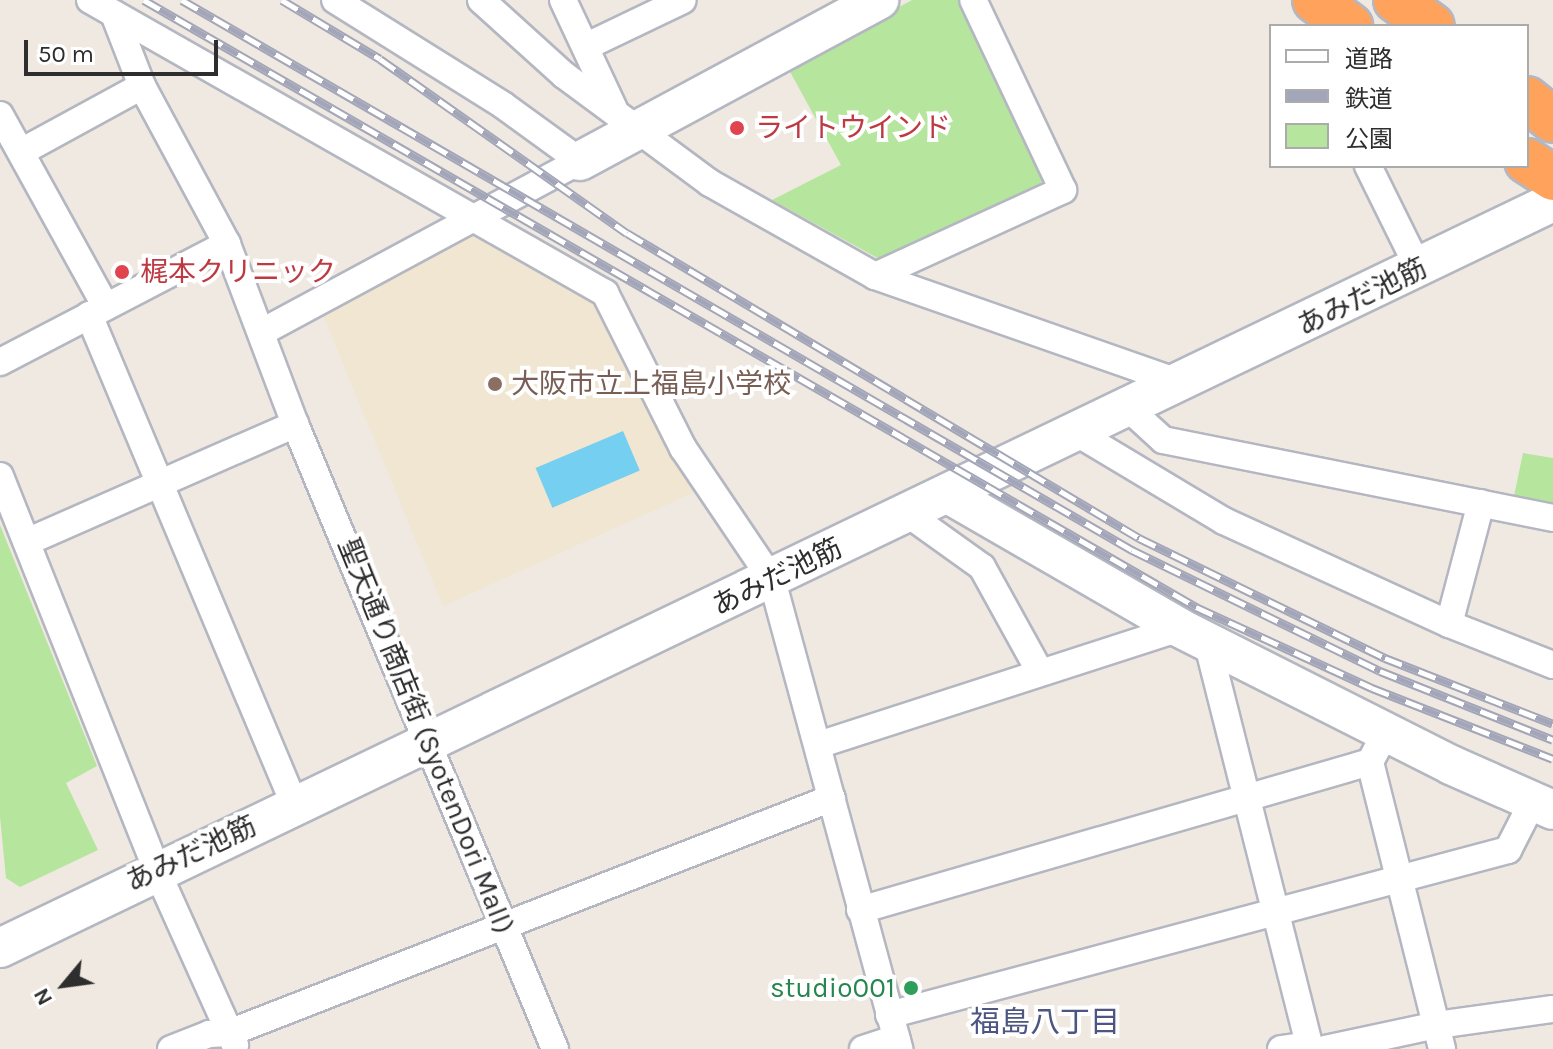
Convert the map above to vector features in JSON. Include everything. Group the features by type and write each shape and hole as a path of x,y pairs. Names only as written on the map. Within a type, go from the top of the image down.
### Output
{"highway":[{"path":"1396,0 1429,24"},
{"path":"1529,101 1553,120"},
{"path":"1529,162 1553,178"}],"street":[{"path":"90,0 605,293 683,448 772,580 895,1034"},
{"path":"335,0 503,105 580,161"},
{"path":"481,0 564,75 710,183 875,276 1181,383"},
{"path":"563,0 626,120"},
{"path":"587,46 683,0"},
{"path":"114,14 142,86 227,244 262,332 580,161 626,120 879,0"},
{"path":"875,276 1063,190 973,0"},
{"path":"21,152 142,86"},
{"path":"0,115 98,311 160,485 295,806"},
{"path":"1369,168 1419,269"},
{"name":"あみだ池筋","path":"0,948 156,869 772,580 1553,202"},
{"path":"0,362 227,244"},
{"name":"聖天通り商店街 (SyotenDori Mall)","path":"262,332 295,424 555,1049"},
{"path":"1128,408 1163,440 1553,518"},
{"path":"29,541 295,424"},
{"path":"1077,433 1224,521 1449,624 1553,665"},
{"path":"0,476 29,541 156,869 233,1041"},
{"path":"863,1049 895,1034 1278,911 1508,850 1543,806 1378,747 1194,635 950,495"},
{"path":"1449,624 1481,503"},
{"path":"908,514 982,567 1040,672"},
{"path":"818,745 1040,672 1194,635"},
{"path":"1194,635 1249,793 1314,1048"},
{"path":"860,910 1249,793 1378,747"},
{"path":"1378,747 1399,877 1439,1037"},
{"path":"171,1049 209,1034 233,1041 502,923 832,798"},
{"path":"1281,1049 1439,1037 1553,1009"}],"shaded area":[{"name":"大阪市立上福島小学校","path":"472,235 598,306 699,490 443,606 323,315"}],"green space":[{"path":"912,0 960,0 1044,176 1040,186 883,261 772,200 841,165 788,68"},
{"path":"1523,453 1553,458 1553,504 1514,496"},
{"path":"0,525 97,766 66,783 98,850 20,887 6,878 0,817"}],"water":[{"path":"623,431 640,471 552,508 536,468"}],"railway":[{"path":"144,0 1196,607 1372,688 1553,759"},
{"path":"182,0 1132,550 1380,671 1553,740"},
{"path":"282,0 380,59 627,233 1139,538 1385,658 1553,724"}],"place":[{"name":"ライトウインド","path":"737,128"},
{"name":"梶本クリニック","path":"122,272"},
{"name":"大阪市立上福島小学校","path":"495,384"},
{"name":"studio001","path":"911,988"}],"district":[{"name":"福島八丁目","path":"1045,1022"}]}
